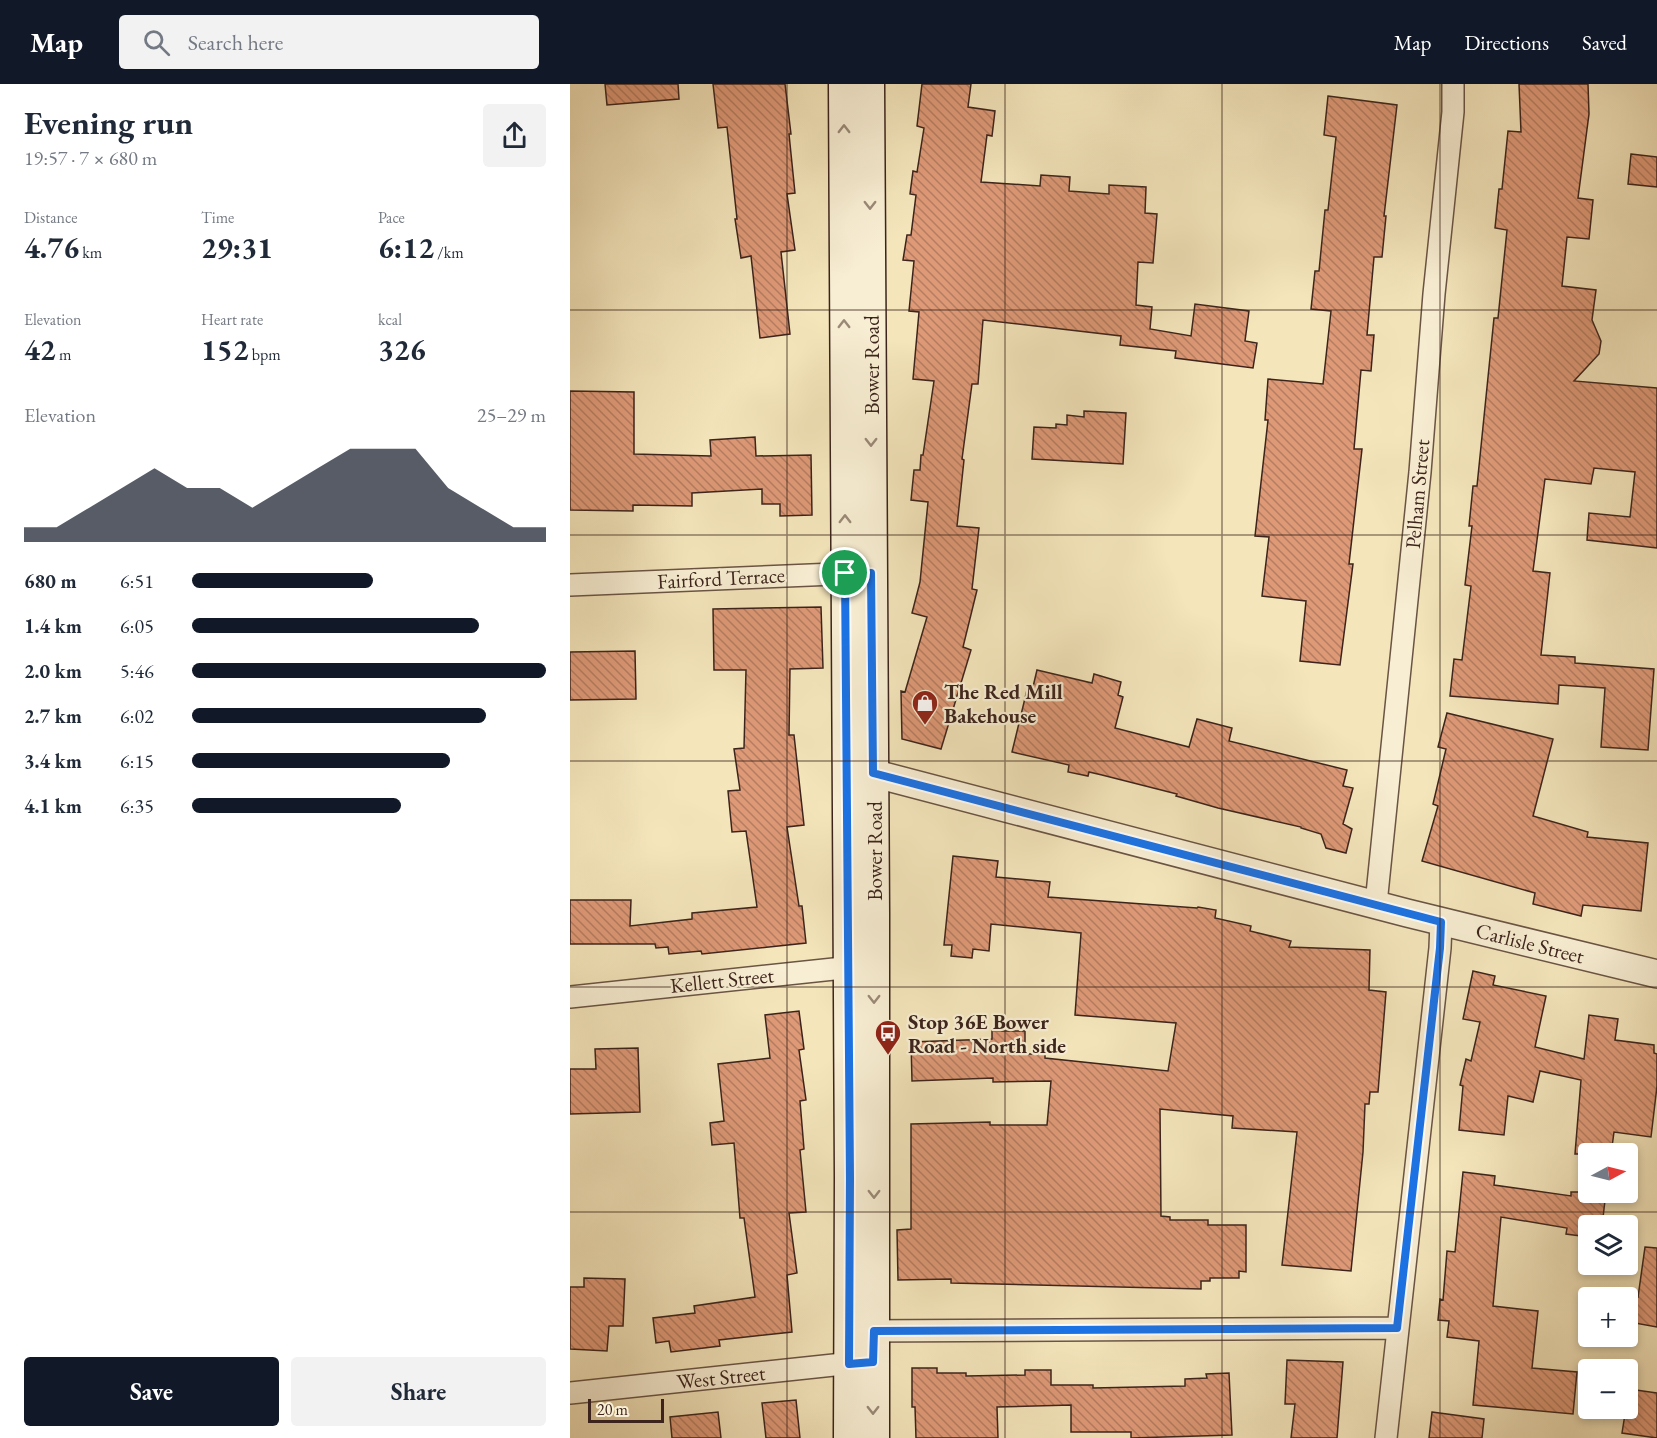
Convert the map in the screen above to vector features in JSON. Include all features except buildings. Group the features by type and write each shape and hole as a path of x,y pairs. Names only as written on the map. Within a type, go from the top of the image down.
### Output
{"main road":[{"name":"Bower Road","path":"844,84 858,573 861,966 862,1331 861,1363 849,1438"},
{"name":"Bower Road","path":"858,573 869,84"},
{"name":"Bower Road","path":"861,1363 874,1438"}],"street":[{"name":"Pelham Street","path":"1376,904 1420,472 1434,294 1453,112 1453,84"},
{"name":"Fairford Terrace","path":"570,585 858,573"},
{"name":"Carlisle Street","path":"860,769 1441,922 1657,974"},
{"path":"1386,1438 1441,922"},
{"name":"Kellett Street","path":"570,997 861,966"},
{"path":"862,1331 1397,1328"},
{"name":"West Street","path":"570,1393 861,1363"}],"place":[{"name":"The Red Mill Bakehouse","path":"925,726"},
{"name":"Stop 36E Bower Road - North side","path":"888,1056"}],"route":[{"path":"845,573 871,573 873,773 1441,922 1440,948 1397,1328 874,1331 873,1362 849,1364 850,1178 845,573"}]}
